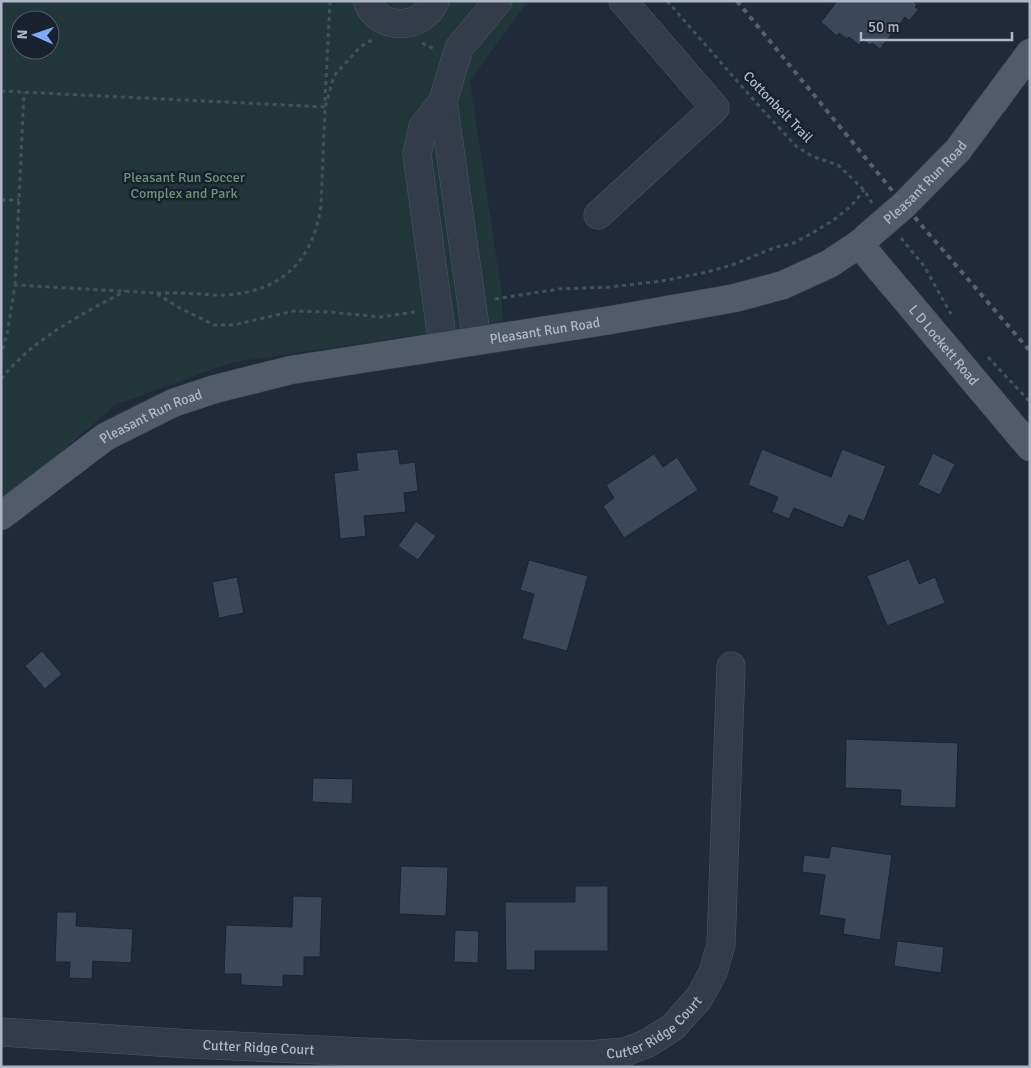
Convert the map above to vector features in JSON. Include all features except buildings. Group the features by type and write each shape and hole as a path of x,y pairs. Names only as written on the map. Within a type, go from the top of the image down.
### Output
{"main road":[{"name":"Pleasant Run Road","path":"1,516 105,437 173,402 215,389 292,370 611,320 735,298 783,285 829,264 859,244 904,205 958,150 1030,53"},
{"name":"L D Lockett Road","path":"859,244 1030,447"}],"street":[{"path":"367,1 375,13 383,20 403,24 421,18 429,12 435,1"},
{"path":"443,346 417,154 423,127 443,101 459,48 498,1"},
{"path":"598,216 716,108 623,1"},
{"path":"443,101 477,341"},
{"name":"Cutter Ridge Court","path":"1,1032 191,1044 430,1055 588,1055 625,1052 648,1043 673,1027 699,998 713,972 720,946 731,666"}],"path":[{"path":"156,293 224,295 245,293 262,288 278,280 292,270 303,255 312,238 321,206 330,1"},
{"name":"Cottonbelt Trail","path":"667,1 798,147 814,157 838,165 864,190 885,222 924,266 952,314"},
{"path":"325,108 334,76 360,47 378,37"},
{"path":"415,42 423,43 433,48 454,62"},
{"path":"1,91 325,108"},
{"path":"15,285 24,92"},
{"path":"1,200 19,200"},
{"path":"1,379 20,357 41,340 125,291"},
{"path":"982,351 1030,402"}],"green space":[{"name":"Pleasant Run Soccer Complex and Park","path":"1,1 528,1 470,81 502,294 503,322 230,363 115,405 1,505"}],"railway":[{"path":"737,1 904,205 1030,351"}]}
